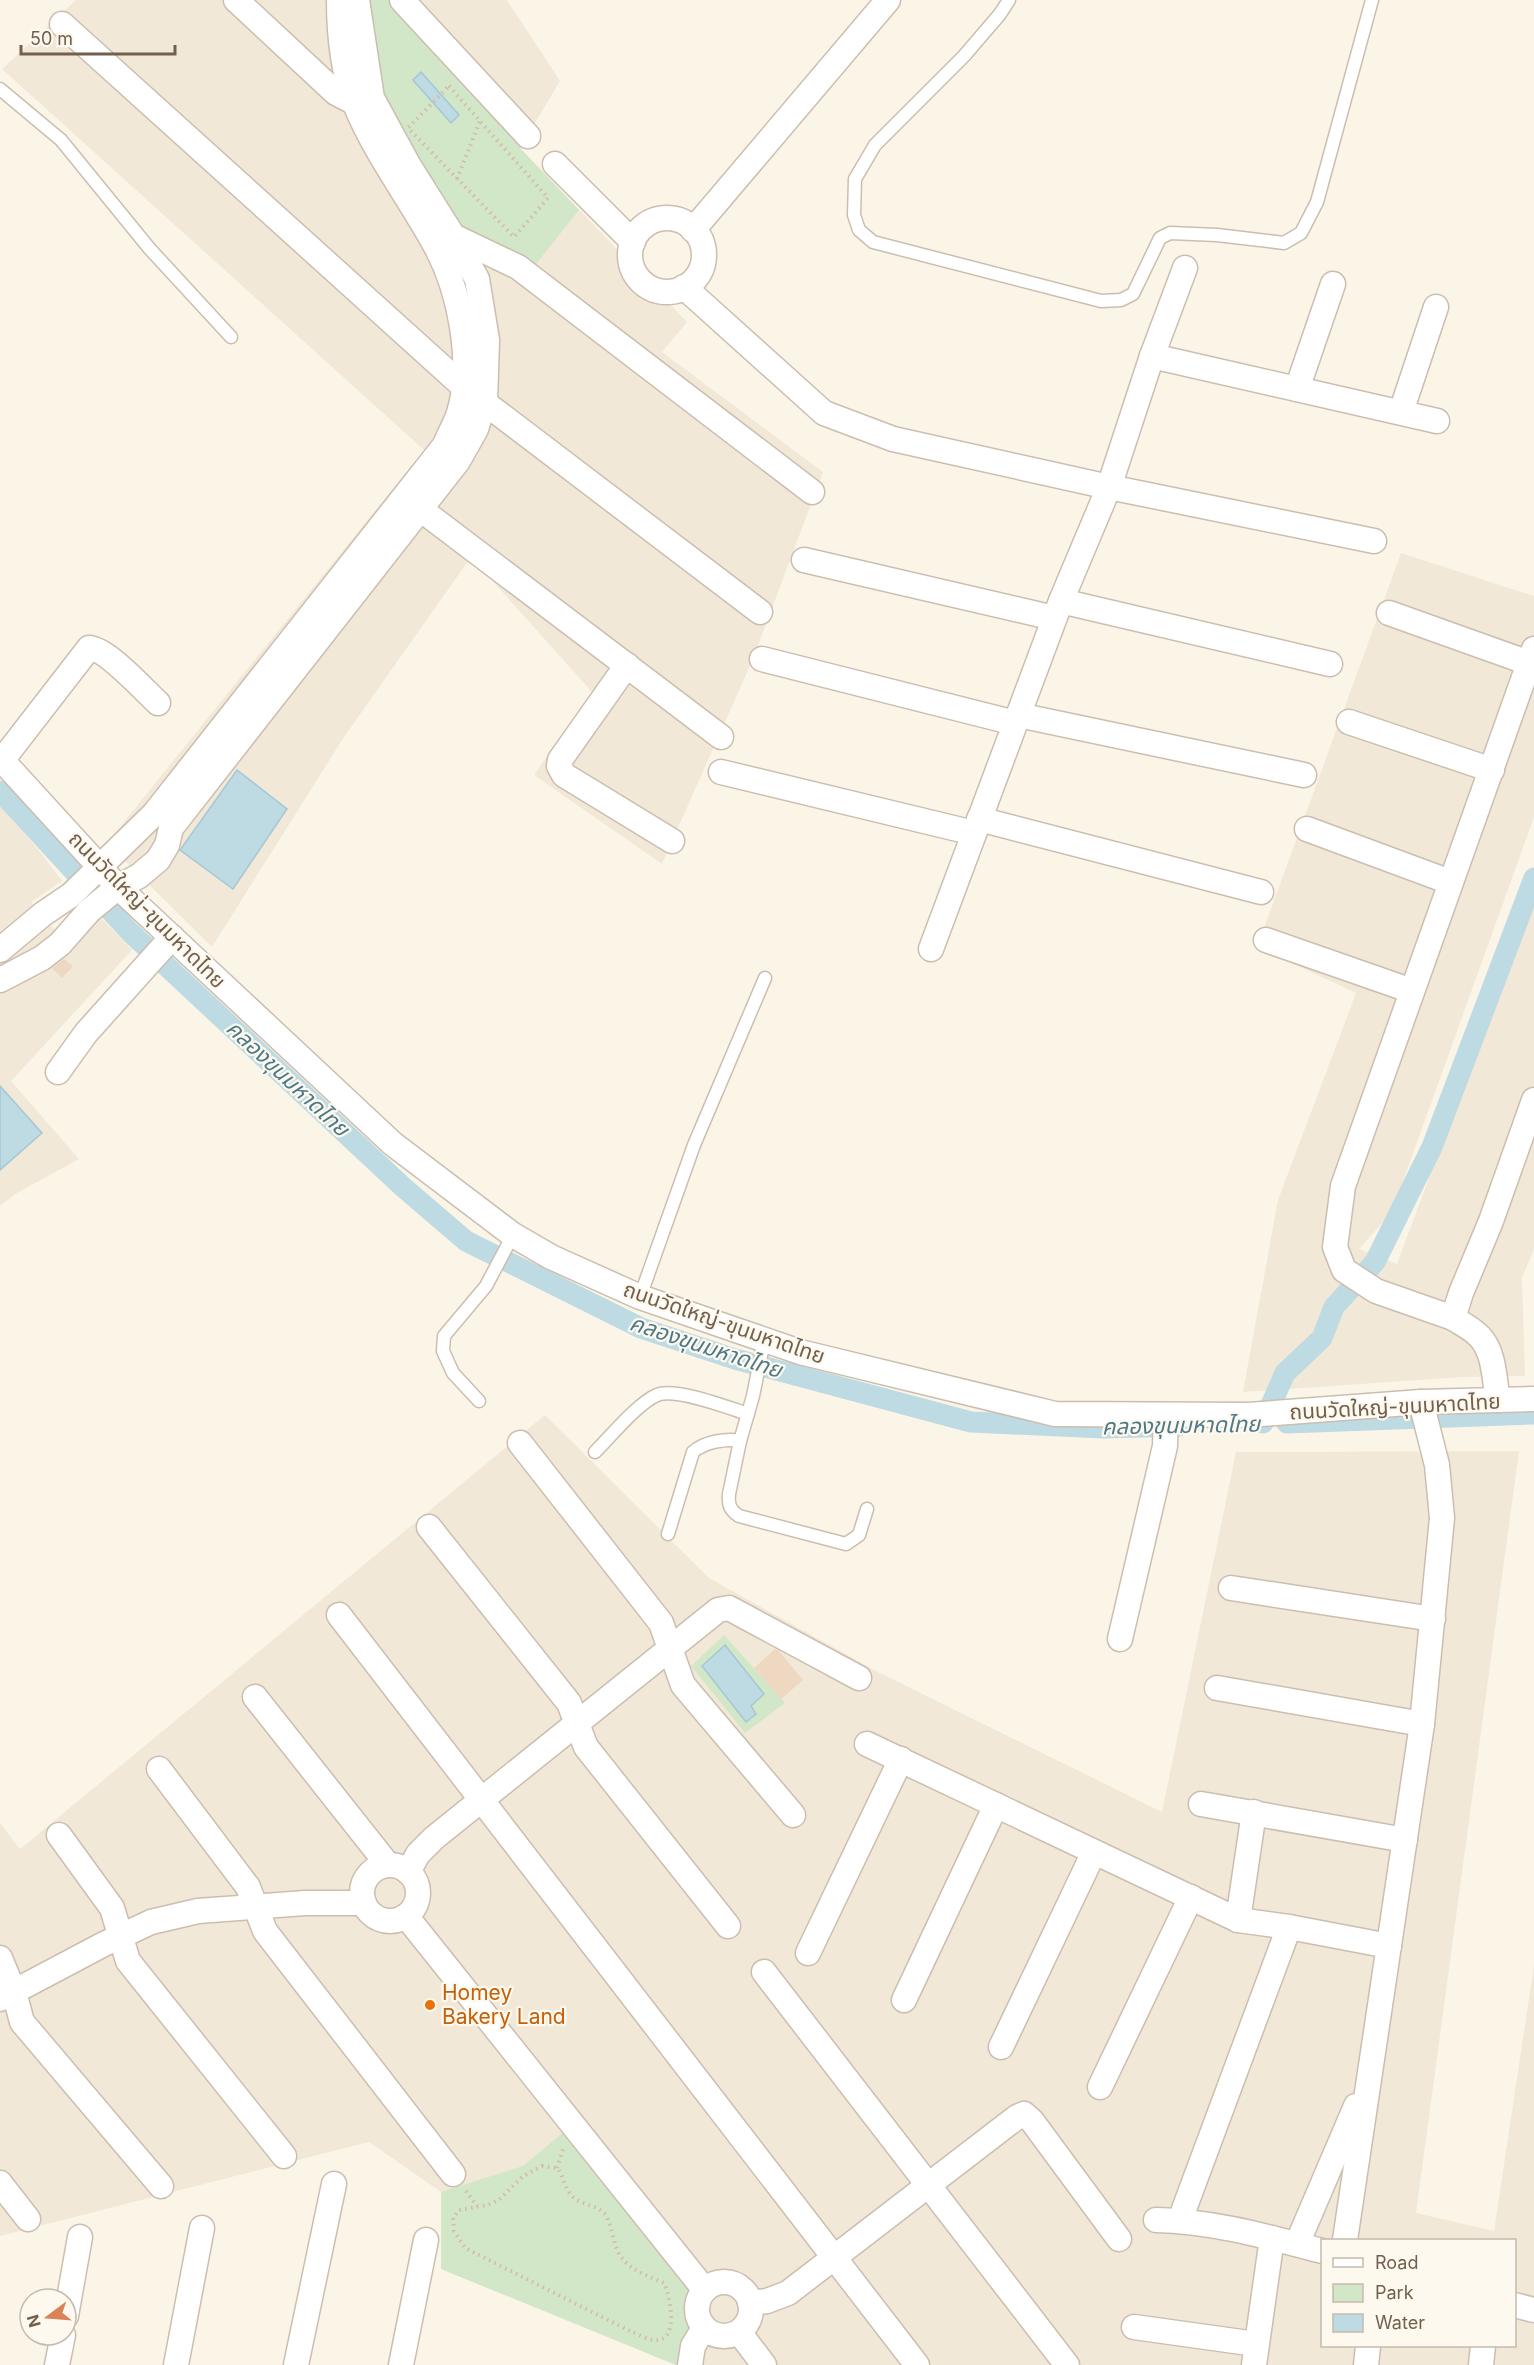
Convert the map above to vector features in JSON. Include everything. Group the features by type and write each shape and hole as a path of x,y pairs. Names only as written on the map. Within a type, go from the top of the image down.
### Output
{"street":[{"path":"236,0 336,93 363,100"},
{"path":"339,0 339,26 363,100 409,166 444,240 477,279 487,340 485,402 476,429 458,461 412,502"},
{"path":"357,0 363,100"},
{"path":"402,0 528,136"},
{"path":"693,230 888,0"},
{"path":"62,24 464,387 760,612"},
{"path":"555,164 633,242"},
{"path":"678,219 693,230 702,244 704,256 701,269 694,280 684,287 672,291 660,291 648,287 632,268 630,255 633,242 645,225 655,220 678,219"},
{"path":"5,968 42,958 60,944 100,867 162,821 412,502 445,445 458,415 464,387 464,341 444,240"},
{"path":"444,240 518,267 812,492"},
{"path":"930,949 1057,609 1109,487 1152,356 1185,268"},
{"path":"1297,388 1332,284"},
{"path":"684,287 824,413 893,439 1374,542"},
{"path":"1401,412 1436,307"},
{"path":"1152,356 1437,421"},
{"path":"412,502 721,737"},
{"path":"804,560 1330,663"},
{"path":"1389,613 1531,656 1343,1186 1335,1247 1344,1270 1376,1291 1453,1318 1478,1335 1486,1345 1492,1362 1498,1400"},
{"path":"1,761 89,648 95,648 107,657 158,703"},
{"path":"762,660 1017,719 1304,775"},
{"path":"627,665 560,760 559,766 564,775 672,841"},
{"path":"1349,722 1492,770"},
{"name":"ถนนวัดใหญ่-ขุนมหาดไทย","path":"1,761 118,886 167,944 393,1144 509,1241 763,1349 800,1352 1055,1414 1166,1428 1248,1415 1422,1409 1498,1400 1534,1399"},
{"path":"721,772 976,826 1261,892"},
{"path":"0,950 43,914 80,903 139,876 158,860 167,845 162,821"},
{"path":"1307,829 1450,882"},
{"path":"1266,940 1412,992"},
{"path":"58,1072 86,1033 167,944"},
{"path":"1453,1318 1491,1221 1534,1100"},
{"path":"1345,2239 1422,1724 1433,1619 1442,1518 1437,1465 1422,1409"},
{"path":"1120,1639 1166,1428"},
{"path":"520,1443 661,1623 683,1685 793,1815"},
{"path":"429,1527 569,1704 586,1747 728,1926"},
{"path":"1231,1588 1433,1619"},
{"path":"255,1697 398,1868 418,1888 415,1906 406,1916 393,1922 375,1917 364,1903 362,1894 368,1877 374,1870 398,1868 418,1854 434,1838 718,1610 729,1608 859,1678"},
{"path":"339,1615 917,2365"},
{"path":"1217,1688 1422,1724"},
{"path":"867,1744 1238,1920 1389,1946"},
{"path":"808,1953 901,1760"},
{"path":"159,1769 248,1887 265,1931 453,2174"},
{"path":"1201,1804 1404,1840"},
{"path":"904,2000 996,1805"},
{"path":"1238,1920 1254,1812"},
{"path":"59,1834 112,1908 128,1961 284,2156"},
{"path":"1001,2047 1094,1851"},
{"path":"1100,2087 1191,1898"},
{"path":"7,1996 151,1922 198,1911 305,1903 364,1903"},
{"path":"406,1916 704,2289"},
{"path":"1180,2220 1289,1927"},
{"path":"0,1958 7,1996 22,2022 161,2186"},
{"path":"764,1972 1067,2365"},
{"path":"1297,2244 1369,2077"},
{"path":"750,2303 767,2301 788,2292 1017,2117 1024,2114 1032,2121 1119,2240"},
{"path":"0,2183 28,2219"},
{"path":"296,2365 334,2184"},
{"path":"1156,2220 1180,2220 1272,2238 1321,2250"},
{"path":"176,2365 202,2228"},
{"path":"71,2287 80,2237"},
{"path":"1134,2327 1255,2355 1272,2238"},
{"path":"401,2365 426,2240"},
{"path":"732,2283 747,2294 751,2312 749,2321 739,2332 728,2337 719,2336 704,2328 697,2312 697,2304 704,2289 714,2284 732,2283"},
{"path":"1516,2305 1534,2310"},
{"path":"690,2365 693,2346 704,2328"},
{"path":"739,2332 764,2365"},
{"path":"57,2365 61,2347"},
{"path":"1366,2365 1368,2347"},
{"path":"1480,2365 1483,2347"}],"lane":[{"path":"1009,0 964,56 875,145 855,179 854,215 859,230 873,242 1101,301 1121,300 1133,294 1152,251 1160,238 1170,233 1217,234 1284,243 1301,233 1317,202 1372,0"},
{"path":"0,89 60,140 149,248 231,337"},
{"path":"640,1297 694,1144 765,978"},
{"path":"479,1401 453,1373 443,1351 444,1336 486,1286 509,1241"},
{"path":"763,1349 740,1441 728,1502 731,1511 739,1516 846,1544 859,1535 867,1509"},
{"path":"595,1452 643,1404 660,1393 688,1395 748,1414"},
{"path":"668,1534 693,1452 698,1448 730,1439 740,1441"}],"path":[{"path":"448,86 548,198 514,237 457,179 408,128 448,86"},
{"path":"457,179 480,121"},
{"path":"542,2166 558,2168 573,2198 604,2213 610,2225 617,2253 623,2261 642,2274 664,2283 669,2296 672,2325 669,2334 653,2341 465,2248 454,2231 453,2218 459,2210 477,2206 488,2205 499,2200 522,2176 542,2166"}],"shaded area":[{"path":"76,0 507,0 560,81 520,148 687,322 662,352 823,472 753,659 662,864 534,775 592,692 471,557 344,737 212,947 107,843 424,450 2,69"},
{"path":"1401,553 1534,596 1534,817 1392,1212 1359,1249 1397,1264 1534,894 1534,1249 1522,1278 1525,1376 1463,1377 1243,1392 1278,1200 1356,993 1257,947"},
{"path":"0,806 62,881 31,902 71,949 100,917 132,950 11,1081 79,1159 15,1194 0,1206"},
{"path":"545,1415 709,1578 876,1671 1162,1812 1236,1452 1519,1451 1416,2213 1494,2231 1534,1965 1534,2365 676,2365 441,2269 441,2192 369,2142 0,2236 0,1823 20,1849"}],"green space":[{"path":"357,0 401,0 528,136 520,148 579,210 528,274 453,236 396,142"},
{"path":"724,1635 785,1703 745,1733 691,1666"},
{"path":"572,2125 700,2296 697,2312 699,2321 690,2365 676,2365 441,2269 441,2192 523,2166"}],"water":[{"path":"421,72 459,115 451,123 413,80"},
{"path":"237,770 287,809 233,889 180,850"},
{"path":"0,1086 42,1133 0,1170"},
{"path":"725,1645 764,1694 751,1706 756,1714 746,1722 702,1666"}],"building":[{"path":"64,959 73,966 62,978 52,968"},
{"path":"775,1649 803,1680 781,1699 754,1668"}],"waterway":[{"name":"คลองขุนมหาดไทย","path":"0,791 130,932 403,1187 466,1241 641,1328 735,1359 971,1422 1104,1428 1178,1426"},
{"path":"1263,1423 1285,1373 1322,1338 1334,1307 1375,1262 1432,1147 1534,878"},
{"name":"คลองขุนมหาดไทย","path":"1287,1423 1534,1414"}],"place":[{"name":"Homey Bakery Land","path":"430,2005"}]}
